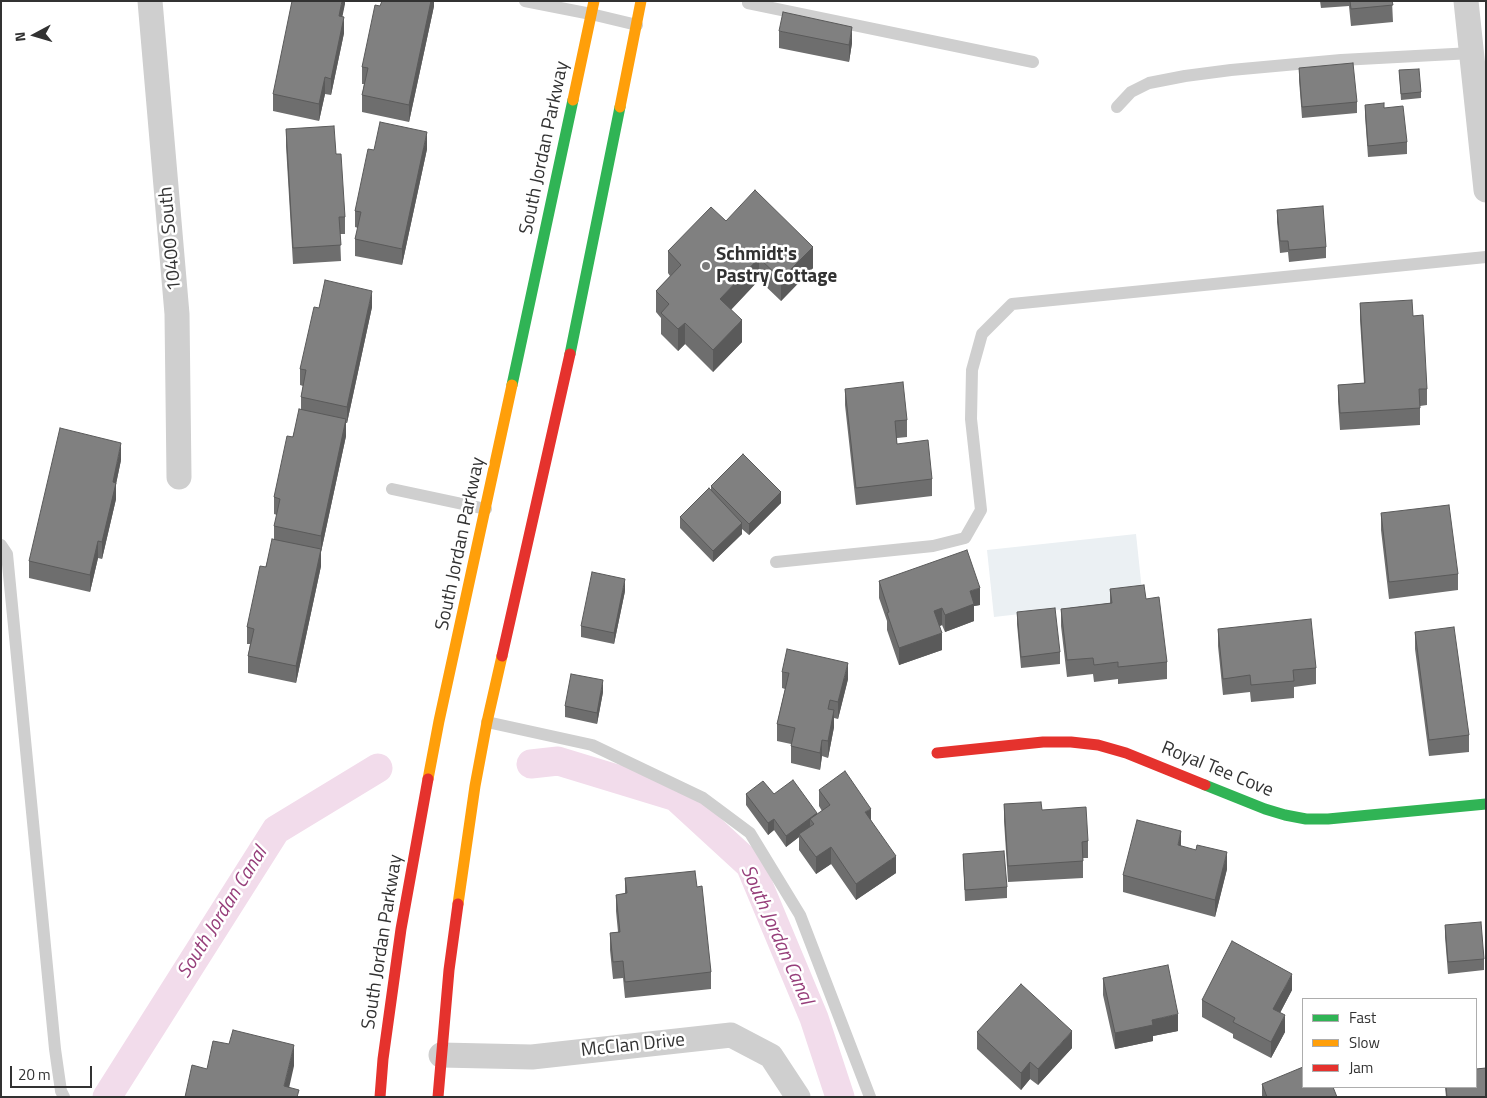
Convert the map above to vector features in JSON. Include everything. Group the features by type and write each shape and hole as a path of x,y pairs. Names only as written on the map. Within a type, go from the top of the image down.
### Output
{"main road":[{"path":"438,1097 449,970 475,786 487,722 567,369 641,1"},
{"name":"South Jordan Parkway","path":"380,1097 383,1059 401,929 426,792 593,8"},
{"name":"Royal Tee Cove","path":"937,753 1043,742 1071,742 1098,745 1126,753 1265,809 1306,819 1328,819 1486,804"}],"street":[{"name":"10400 South","path":"150,1 177,314 179,477"},
{"path":"1466,1 1472,53 1481,97 1486,190"},
{"name":"McClan Drive","path":"441,1055 532,1057 731,1035 771,1056 798,1097"}],"lane":[{"path":"525,1 593,8 636,25"},
{"path":"748,3 1033,62"},
{"path":"1117,107 1131,92 1149,83 1185,76 1341,60 1472,53"},
{"path":"776,562 933,546 965,538 981,510 971,419 972,370 982,334 1012,304 1486,257"},
{"path":"392,490 486,509"},
{"path":"1,545 7,554 55,1049 61,1091 64,1097"},
{"path":"487,722 592,745 703,798 750,833 800,916 870,1097"}],"shaded area":[{"path":"1136,534 1143,600 994,617 987,550"}],"building":[{"path":"292,1 342,1 339,16 344,17 331,79 325,77 319,104 273,94"},
{"path":"382,1 431,1 409,105 362,95 368,68 362,67 375,5 380,6"},
{"path":"1350,1 1392,1 1393,5 1351,9"},
{"path":"783,12 852,27 849,45 779,31"},
{"path":"1353,63 1357,102 1302,107 1299,68"},
{"path":"1419,69 1421,92 1401,94 1399,70"},
{"path":"1384,103 1384,108 1403,106 1407,142 1368,146 1365,105"},
{"path":"380,122 427,132 402,249 355,239 361,212 355,211 368,149 374,150"},
{"path":"334,126 336,154 341,154 345,217 339,217 341,245 293,248 286,129"},
{"path":"755,190 813,247 781,279 759,258 720,299 742,320 713,350 685,323 678,329 661,313 669,304 656,291 681,265 668,251 711,207 726,221"},
{"path":"1323,206 1326,247 1289,250 1288,241 1280,241 1277,210"},
{"path":"325,280 372,291 347,407 301,397 306,370 300,369 314,307 319,308"},
{"path":"1412,300 1413,316 1423,315 1427,389 1419,389 1420,408 1340,413 1338,385 1365,383 1360,303"},
{"path":"903,382 907,420 895,421 897,444 928,440 932,479 856,488 845,389"},
{"path":"299,409 346,419 321,536 274,526 280,499 274,497 287,436 293,437"},
{"path":"60,428 121,443 113,482 116,483 102,542 98,541 90,575 29,561"},
{"path":"743,454 781,492 749,524 711,486"},
{"path":"709,488 742,523 713,551 680,517"},
{"path":"1449,505 1458,574 1389,582 1381,513"},
{"path":"272,539 321,549 296,666 248,656 254,629 247,627 260,566 266,567"},
{"path":"967,550 980,588 970,591 974,604 945,615 942,608 934,611 942,633 899,648 879,581"},
{"path":"592,572 625,579 614,633 581,626"},
{"path":"1144,585 1146,599 1159,597 1167,662 1118,667 1118,662 1094,665 1093,658 1067,660 1061,609 1112,603 1110,589"},
{"path":"1055,608 1060,652 1021,657 1017,612"},
{"path":"1311,619 1316,668 1293,670 1294,681 1251,685 1250,675 1223,679 1218,629"},
{"path":"1454,627 1469,735 1429,740 1415,632"},
{"path":"787,649 848,663 838,702 830,700 828,709 834,710 828,741 822,740 820,753 791,746 795,728 777,724 789,673 782,672"},
{"path":"571,674 603,680 597,713 565,706"},
{"path":"845,771 871,809 865,812 896,856 856,884 831,847 816,857 799,834 814,824 810,819 830,805 819,790"},
{"path":"793,780 817,813 786,836 774,819 768,823 746,794 763,781 774,794"},
{"path":"1041,802 1042,810 1086,807 1088,841 1082,842 1083,861 1008,866 1004,804"},
{"path":"1137,820 1181,831 1178,845 1196,850 1197,845 1227,852 1215,900 1123,875"},
{"path":"1004,851 1007,887 965,890 963,854"},
{"path":"695,871 697,887 702,886 711,972 625,982 623,961 613,962 610,933 620,932 616,895 627,893 625,878"},
{"path":"1481,922 1484,959 1448,962 1445,925"},
{"path":"1232,941 1292,974 1273,1009 1285,1015 1271,1042 1233,1022 1235,1018 1202,1000"},
{"path":"1168,965 1178,1014 1152,1020 1153,1025 1115,1033 1103,978"},
{"path":"1021,984 1072,1031 1038,1069 1030,1062 1021,1073 977,1032"},
{"path":"233,1030 294,1045 284,1086 299,1090 297,1097 185,1097 192,1065 207,1069 213,1041 229,1044"},
{"path":"1302,1067 1302,1088 1333,1088 1337,1097 1267,1097 1262,1084"},
{"path":"1486,1068 1486,1097 1447,1097 1446,1088 1477,1088 1477,1069"}],"waterway":[{"name":"South Jordan Canal","path":"531,764 558,761 676,797 750,865 814,1018 840,1097"},
{"name":"South Jordan Canal","path":"107,1097 276,830 378,768"}],"traffic: fast":[{"path":"512,385 573,100"},
{"path":"570,354 620,107"},
{"path":"1205,785 1265,809 1306,819 1328,819 1486,804"}],"traffic: slow":[{"path":"573,100 594,1"},
{"path":"620,107 641,1"},
{"path":"428,779 512,385"},
{"path":"458,904 475,786 502,656"}],"traffic: jam":[{"path":"502,656 570,354"},
{"path":"937,753 1043,742 1071,742 1098,745 1126,753 1205,785"},
{"path":"380,1097 383,1059 401,929 428,779"},
{"path":"438,1097 449,970 458,904"}],"place":[{"name":"Schmidt's Pastry Cottage","path":"706,266"}]}
